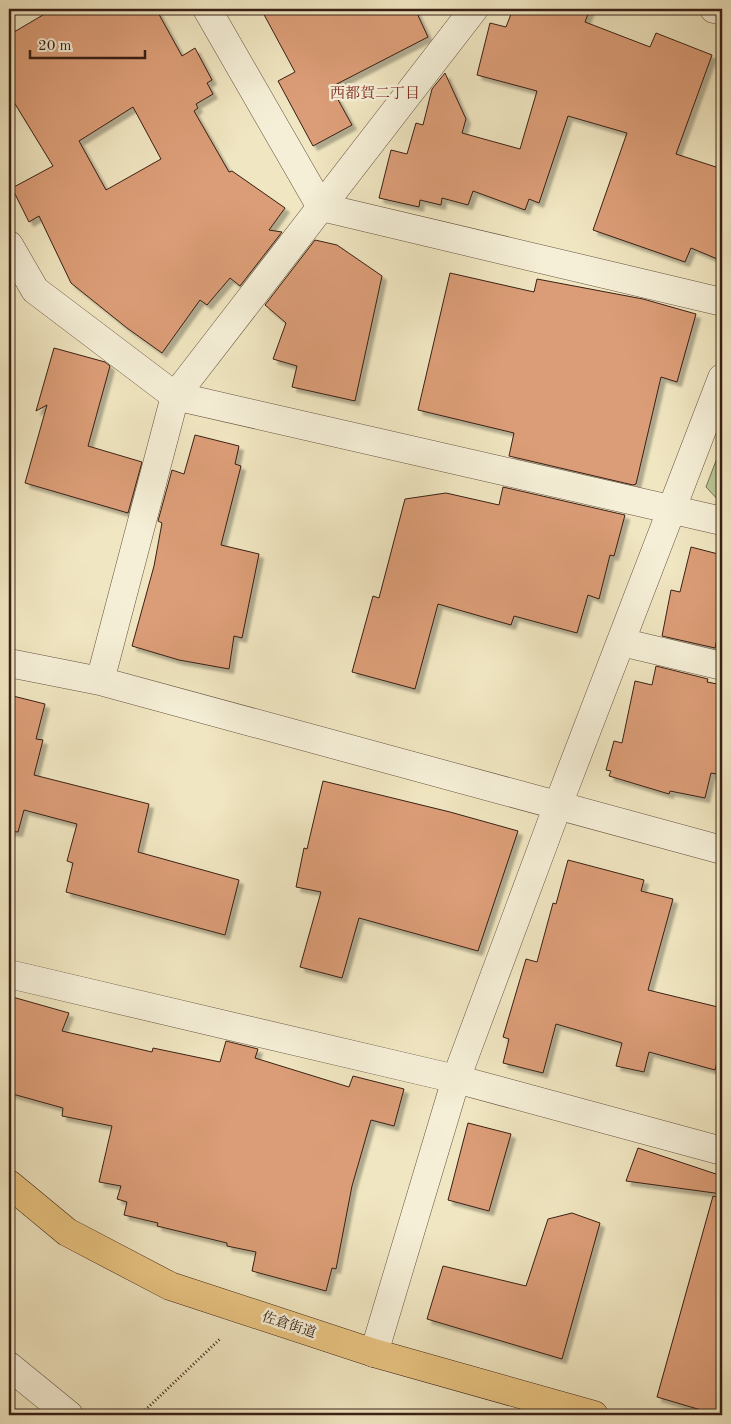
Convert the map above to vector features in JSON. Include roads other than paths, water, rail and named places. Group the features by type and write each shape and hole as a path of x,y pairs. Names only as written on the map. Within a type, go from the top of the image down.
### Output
{"main road":[{"name":"佐倉街道","path":"9,1184 67,1232 170,1286 374,1353 594,1415"}],"street":[{"path":"207,9 321,207 722,302"},
{"path":"100,681 175,396 474,9"},
{"path":"714,9 722,11"},
{"path":"9,245 35,290 175,396 722,521"},
{"path":"374,1353 456,1079 558,805 722,378"},
{"path":"621,642 722,666"},
{"path":"9,663 100,681 722,850"},
{"path":"9,974 456,1079 722,1151"},
{"path":"9,1366 69,1415"}],"district":[{"name":"西都賀二丁目","path":"375,94"}]}
